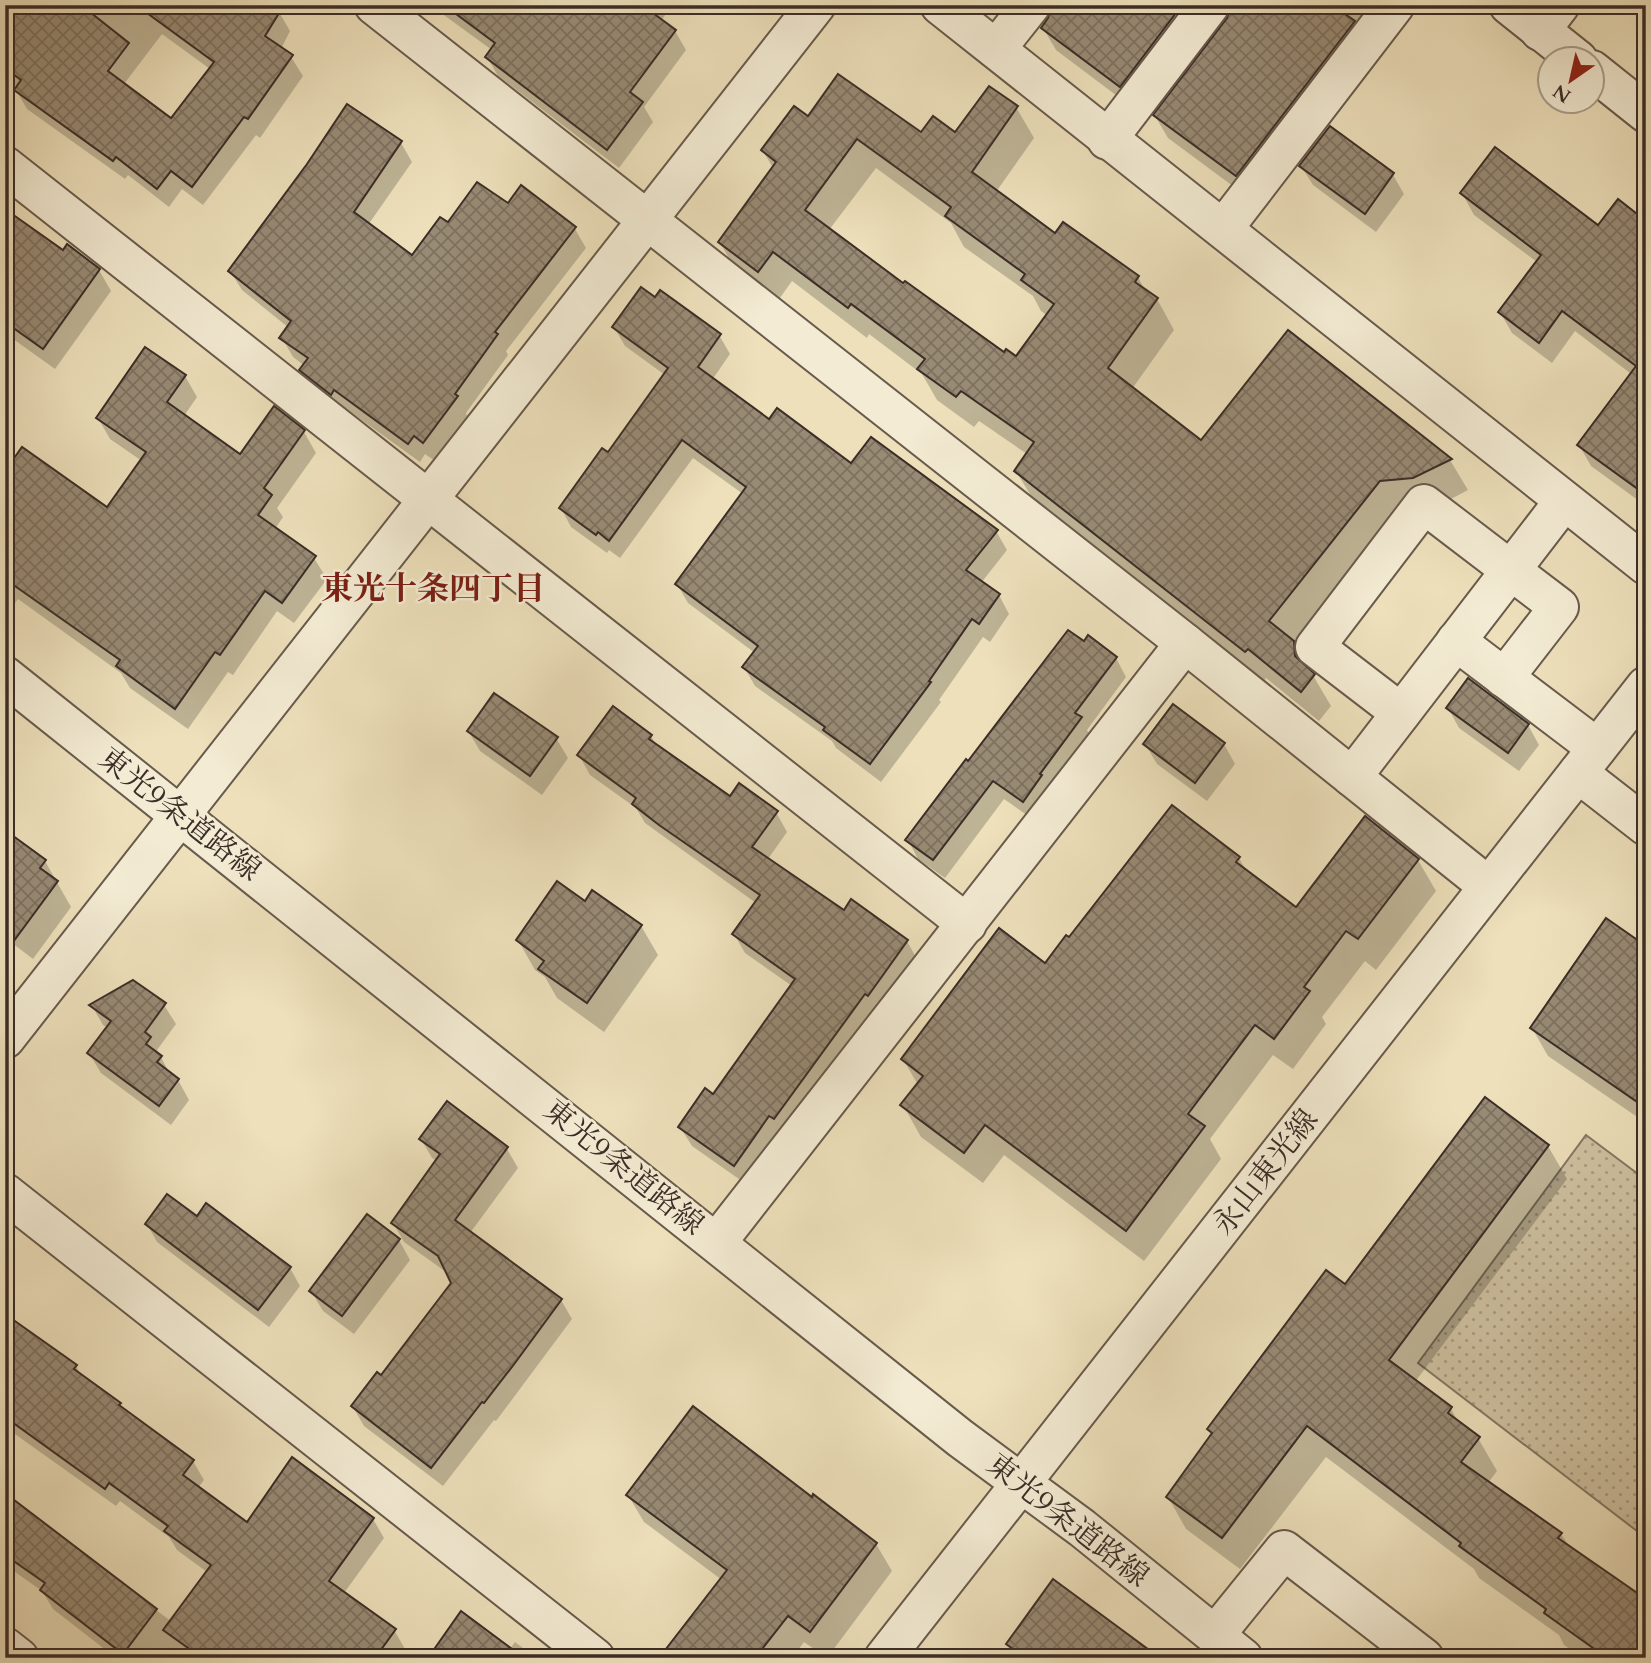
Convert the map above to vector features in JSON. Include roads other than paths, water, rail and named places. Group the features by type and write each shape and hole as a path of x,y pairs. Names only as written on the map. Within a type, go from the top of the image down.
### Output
{"street":[{"path":"374,5 1185,643 1488,886"},
{"path":"5,1039 816,5"},
{"path":"940,5 1646,565"},
{"path":"996,49 1031,5"},
{"path":"1107,140 1210,5"},
{"path":"1223,229 1395,5"},
{"path":"1509,5 1550,18 1569,46"},
{"path":"1606,82 1646,113"},
{"path":"5,166 967,924"},
{"path":"1352,777 1564,500"},
{"path":"1401,713 1315,647 1424,504 1559,607 1504,678"},
{"path":"1456,642 1504,678 1587,761 1646,826"},
{"path":"717,1242 1185,643"},
{"name":"東光9条道路線","path":"5,676 961,1438 1082,1528 1229,1646"},
{"name":"永山東光線","path":"884,1658 1646,686"},
{"path":"5,1193 596,1658"},
{"path":"1229,1646 1284,1550 1424,1658"},
{"path":"5,1647 19,1658"}],"district":[{"name":"東光十条四丁目","path":"433,588"}]}
